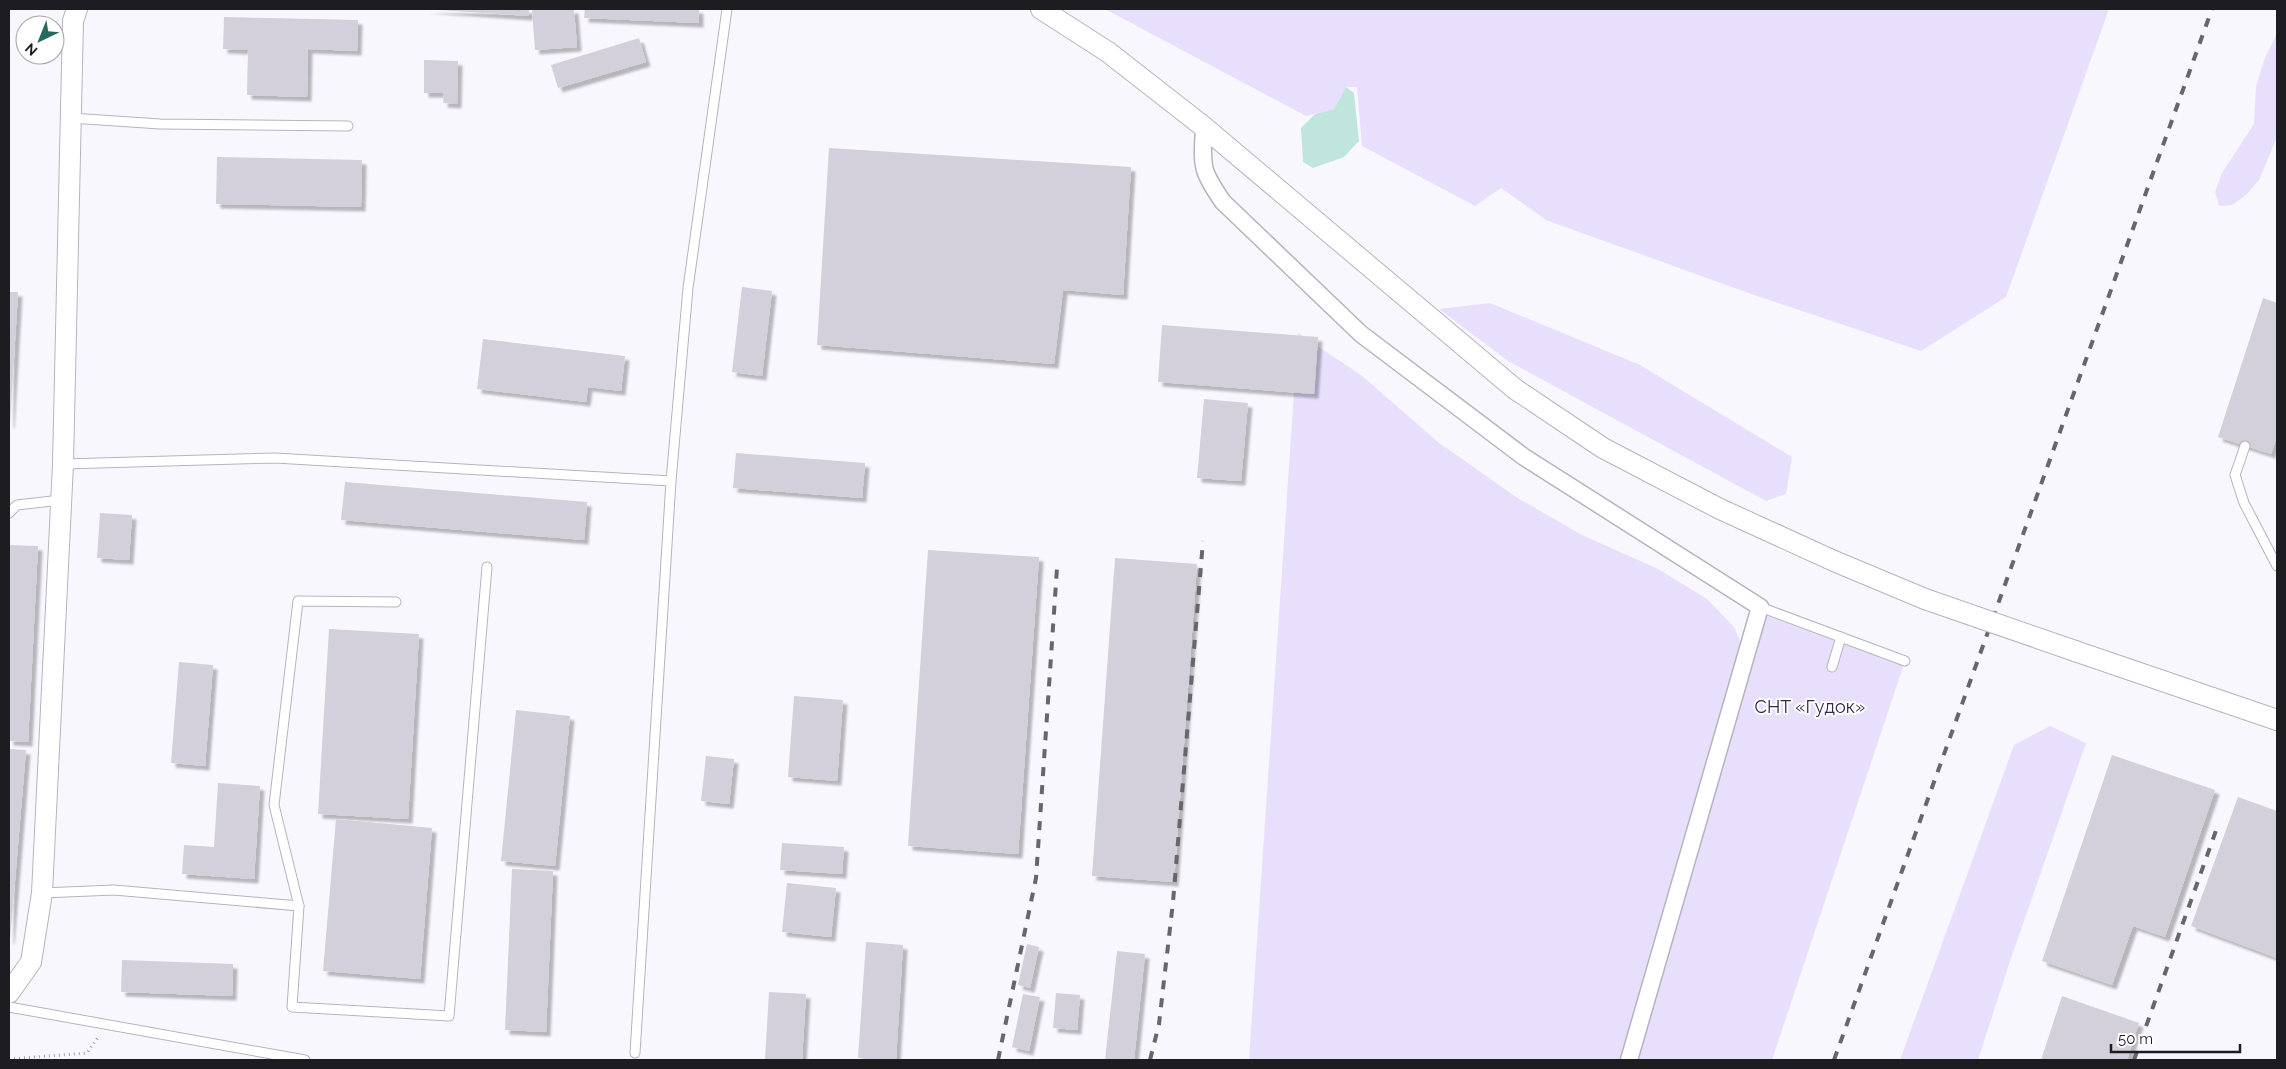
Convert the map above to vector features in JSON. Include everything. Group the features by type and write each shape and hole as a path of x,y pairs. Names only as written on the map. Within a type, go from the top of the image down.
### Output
{"street":[{"path":"9,993 31,962 42,893 62,500 71,118 74,21 77,9"},
{"path":"1041,9 1108,52 1204,127 1515,389 1604,448 1720,509 1834,561 1925,599 2277,720"},
{"path":"1204,127 1202,163 1208,180 1223,202 1362,334 1524,457 1760,607 1629,1060"}],"lane":[{"path":"635,1053 671,481 688,288 727,9"},
{"path":"71,118 160,124 348,126"},
{"path":"2245,446 2235,475 2244,503 2277,566"},
{"path":"63,464 275,458 671,481"},
{"path":"9,513 17,505 62,500"},
{"path":"396,602 298,601 274,805 298,906 292,1006 449,1016 487,567"},
{"path":"1760,607 1905,661"},
{"path":"1832,667 1841,637"},
{"path":"42,893 114,890 298,906"},
{"path":"9,1007 305,1060"}],"path":[{"path":"9,1059 87,1053 107,1025"}],"green space":[{"path":"1105,9 2109,9 2006,297 1921,351 1754,295 1546,220 1501,188 1475,206 1362,146 1357,87 1346,87 1334,109 1306,116"},
{"path":"2277,33 2277,137 2259,180 2246,195 2232,205 2219,206 2215,192 2222,173 2254,124 2256,87 2264,60"},
{"path":"1490,303 1640,365 1792,457 1786,494 1766,501 1508,361 1439,309"},
{"name":"СНТ «Гудок»","path":"1298,333 1361,375 1438,442 1516,497 1582,535 1658,569 1707,599 1734,627 1746,654 1760,607 1905,661 1772,1060 1249,1060"},
{"path":"2050,726 2086,743 2009,964 1978,1060 1900,1060 2014,745"}],"shaded area":[{"path":"1346,87 1354,93 1359,141 1344,157 1313,168 1303,162 1301,128 1315,114 1334,109"}],"building":[{"path":"425,9 529,9 529,16"},
{"path":"532,9 574,9 577,47 535,50"},
{"path":"585,9 699,9 699,23 584,18"},
{"path":"224,17 358,20 357,51 308,49 307,97 247,95 248,50 223,49"},
{"path":"639,38 646,62 558,88 551,65"},
{"path":"424,60 458,61 457,104 443,103 444,93 424,93"},
{"path":"829,148 1131,167 1123,295 1063,290 1054,364 817,345"},
{"path":"217,157 362,160 361,207 216,204"},
{"path":"742,287 772,291 762,376 732,372"},
{"path":"9,292 18,292 10,424 9,424"},
{"path":"2263,298 2277,303 2277,436 2271,454 2218,437"},
{"path":"1162,325 1318,337 1314,394 1158,382"},
{"path":"483,339 625,356 621,391 588,387 586,402 477,389"},
{"path":"1204,399 1248,403 1241,481 1197,478"},
{"path":"736,453 865,463 862,498 733,488"},
{"path":"345,482 587,502 584,540 341,520"},
{"path":"100,513 132,515 129,560 97,558"},
{"path":"9,545 38,546 28,742 9,741"},
{"path":"928,550 1039,557 1018,854 908,846"},
{"path":"1115,558 1197,564 1174,882 1092,876"},
{"path":"329,629 419,634 408,819 318,814"},
{"path":"179,662 213,665 205,766 171,763"},
{"path":"794,696 843,700 837,781 788,777"},
{"path":"516,710 570,716 555,866 501,861"},
{"path":"9,749 26,750 10,940 9,940"},
{"path":"2112,755 2215,790 2165,937 2133,926 2112,985 2042,961"},
{"path":"706,756 734,759 729,804 701,801"},
{"path":"218,783 260,786 254,879 182,874 184,845 214,847"},
{"path":"2238,797 2277,811 2277,958 2191,926"},
{"path":"336,819 432,828 420,979 323,971"},
{"path":"782,843 844,847 842,874 780,870"},
{"path":"512,869 553,871 546,1032 505,1030"},
{"path":"787,883 836,888 831,937 782,932"},
{"path":"866,942 903,945 896,1060 858,1058"},
{"path":"1027,944 1039,947 1030,988 1018,985"},
{"path":"1117,951 1145,954 1134,1060 1105,1060"},
{"path":"122,960 233,964 232,996 121,992"},
{"path":"769,992 806,994 802,1060 765,1060"},
{"path":"1056,993 1080,995 1077,1030 1053,1028"},
{"path":"1023,994 1040,997 1029,1051 1012,1047"},
{"path":"2062,996 2139,1023 2127,1060 2041,1060"}],"railway":[{"path":"1834,1060 2212,9"},
{"path":"1150,1060 1159,1024 1173,902 1203,541"},
{"path":"998,1060 1036,878 1057,568"},
{"path":"2134,1060 2218,825"}]}
